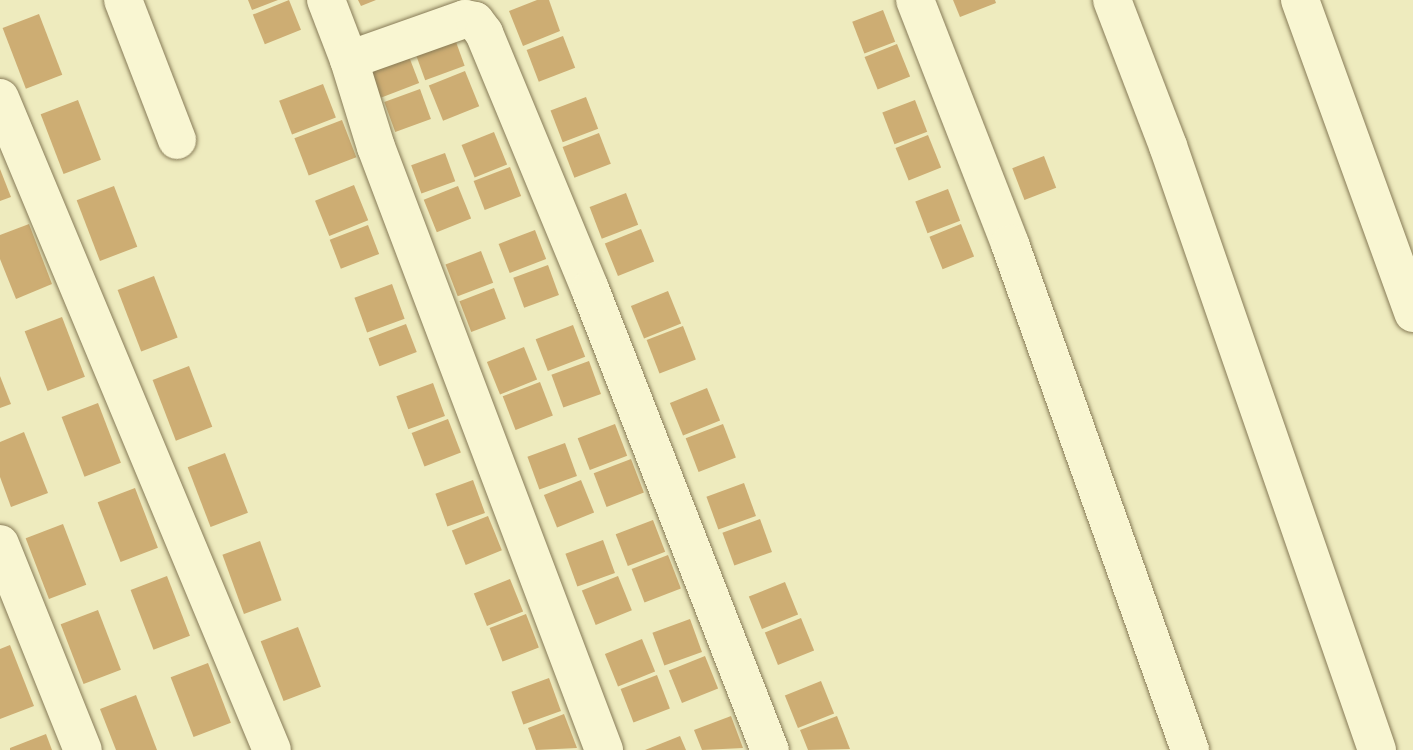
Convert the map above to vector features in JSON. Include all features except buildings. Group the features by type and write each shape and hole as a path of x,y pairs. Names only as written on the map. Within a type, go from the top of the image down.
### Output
{"street":[{"path":"123,0 177,140"},
{"path":"326,0 349,60 376,147 604,750"},
{"path":"915,0 1010,244 1189,750"},
{"path":"1112,0 1167,146 1377,750"},
{"path":"1300,0 1413,313"},
{"path":"349,60 465,19 475,21 484,33 590,289 770,750"},
{"path":"0,98 272,750"},
{"path":"0,544 83,750"}]}
